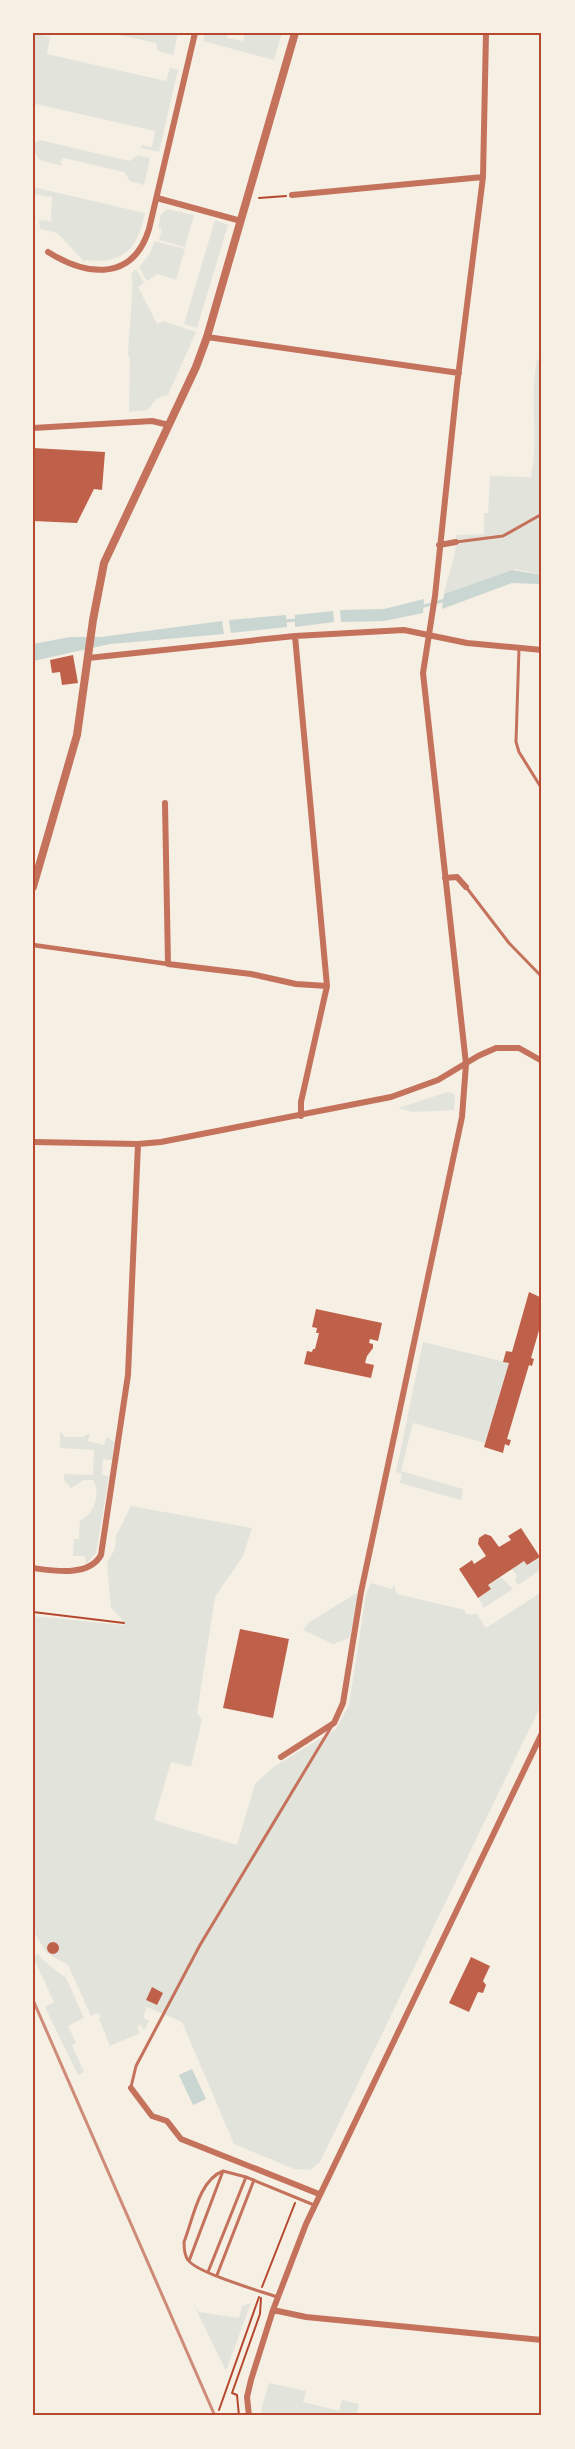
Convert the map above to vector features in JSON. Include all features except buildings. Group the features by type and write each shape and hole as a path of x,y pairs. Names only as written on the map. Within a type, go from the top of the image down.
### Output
{"street":[{"path":"48,252 79,268 104,270 125,264 144,245 195,33"},
{"path":"33,887 77,735 104,563 169,425 207,337 294,33"},
{"path":"281,1757 334,1723 343,1703 362,1592 445,1203 462,1112 466,1064 423,673 435,596 439,545 483,177 486,33"},
{"path":"292,195 483,177"},
{"path":"157,198 241,221"},
{"path":"207,337 459,373"},
{"path":"33,428 152,421 169,425"},
{"path":"439,545 456,542"},
{"path":"89,656 295,636 404,630 467,643 542,650"},
{"path":"295,636 327,986 301,1102 301,1116"},
{"path":"165,803 168,964"},
{"path":"445,878 457,877 466,887"},
{"path":"33,945 241,973 297,984 327,986"},
{"path":"33,1142 138,1144 186,1138 391,1097 438,1080 489,1050 505,1046 528,1051 542,1060"},
{"path":"33,1568 84,1569 95,1564 101,1555 128,1374 138,1144"},
{"path":"249,2416 248,2397 251,2380 277,2297 314,2205 542,1733"},
{"path":"131,2088 152,2116 167,2121 170,2128 181,2139 319,2194"},
{"path":"273,2310 306,2317 542,2340"}],"lane":[{"path":"456,542 503,536 542,514"},
{"path":"519,648 516,742 519,752 542,789"},
{"path":"466,887 508,943 542,977"},
{"path":"131,2088 136,2066 200,1945 292,1789 334,1723"},
{"path":"223,2170 314,2205"},
{"path":"189,2261 223,2170"},
{"path":"223,2170 209,2180 198,2204 184,2242 189,2261 208,2272 277,2297"},
{"path":"208,2272 246,2177"},
{"path":"217,2275 254,2180"}],"path":[{"path":"259,198 292,195"},
{"path":"33,1612 124,1623"},
{"path":"219,2410 298,2197"},
{"path":"239,2416 237,2395 232,2393 260,2314 261,2292"}],"shaded area":[{"path":"33,33 50,37 47,54 166,81 170,68 178,70 159,152 141,148 142,145 152,147 155,131 36,104 33,114"},
{"path":"110,33 178,33 173,55 158,51 156,43"},
{"path":"205,33 228,33 227,38 243,41 245,33 282,33 274,60 203,41"},
{"path":"40,140 129,161 138,155 150,158 144,185 130,181 124,172 64,158 60,161 62,166 40,160 33,150 35,143"},
{"path":"33,187 145,213 138,236 127,252 120,256 99,261 86,260 85,262 57,233 40,229 39,220 51,221 52,197 33,194"},
{"path":"167,209 194,215 185,247 159,240 162,229 158,228 161,214"},
{"path":"215,220 228,225 197,328 184,324"},
{"path":"155,241 185,249 176,280 158,274 147,281 139,267 149,255"},
{"path":"136,269 144,283 138,287 157,324 164,321 196,332 168,395 156,399 148,410 129,412 130,356 128,356 132,299 131,273"},
{"path":"537,359 542,361 542,575 515,569 444,594 454,558 456,535 484,534 484,513 488,513 490,476 531,477"},
{"path":"512,570 542,575 542,584 512,583 442,609 444,594"},
{"path":"424,599 423,613 384,621 341,622 340,610 384,609"},
{"path":"333,611 334,622 295,627 295,615"},
{"path":"286,615 287,627 231,633 229,620"},
{"path":"222,621 224,634 110,644 33,661 33,644 70,637 101,637"},
{"path":"448,1092 455,1094 454,1110 413,1112 398,1108"},
{"path":"423,1342 509,1363 485,1443 413,1423 401,1471 463,1489 461,1500 400,1483 402,1474 396,1472"},
{"path":"60,1431 65,1437 83,1437 90,1433 88,1441 104,1445 107,1437 114,1442 112,1460 103,1459 102,1475 109,1476 96,1553 86,1564 85,1556 73,1556 74,1539 79,1539 80,1520 89,1514 95,1503 95,1485 93,1480 84,1480 71,1488 64,1480 64,1474 93,1475 94,1450 60,1448"},
{"path":"131,1506 252,1528 243,1556 215,1597 197,1713 202,1719 191,1767 171,1762 154,1820 237,1845 255,1784 272,1768 336,1729 349,1705 366,1594 371,1583 392,1589 394,1585 397,1594 465,1610 465,1613 472,1615 476,1613 486,1628 542,1592 542,1703 320,2162 310,2170 294,2169 234,2144 182,2022 147,2007 143,2017 149,2021 144,2031 141,2025 137,2027 140,2033 110,2046 99,2019 101,2015 96,2013 91,2016 68,1965 47,1953 33,1931 33,1616 124,1625 123,1620 111,1608 107,1563 115,1549 116,1536"},
{"path":"542,1558 542,1569 518,1585 515,1581 517,1576 512,1569 524,1561 527,1565"},
{"path":"501,1577 513,1589 483,1608 478,1598 488,1585"},
{"path":"358,1594 350,1638 333,1644 303,1630 308,1623"},
{"path":"38,1954 66,1978 84,2018 68,2026 76,2043 72,2045 84,2072 78,2075 45,2007 54,2002 33,1957"},
{"path":"192,2069 206,2099 193,2105 179,2075"},
{"path":"251,2303 226,2371 194,2305 199,2312 239,2318 242,2306"},
{"path":"269,2383 306,2391 303,2402 339,2411 342,2400 359,2404 356,2416 262,2416 261,2410"}],"waterway":[{"path":"420,607 446,600"},
{"path":"283,621 297,620"}],"railway":[{"path":"33,2000 215,2416"}]}
